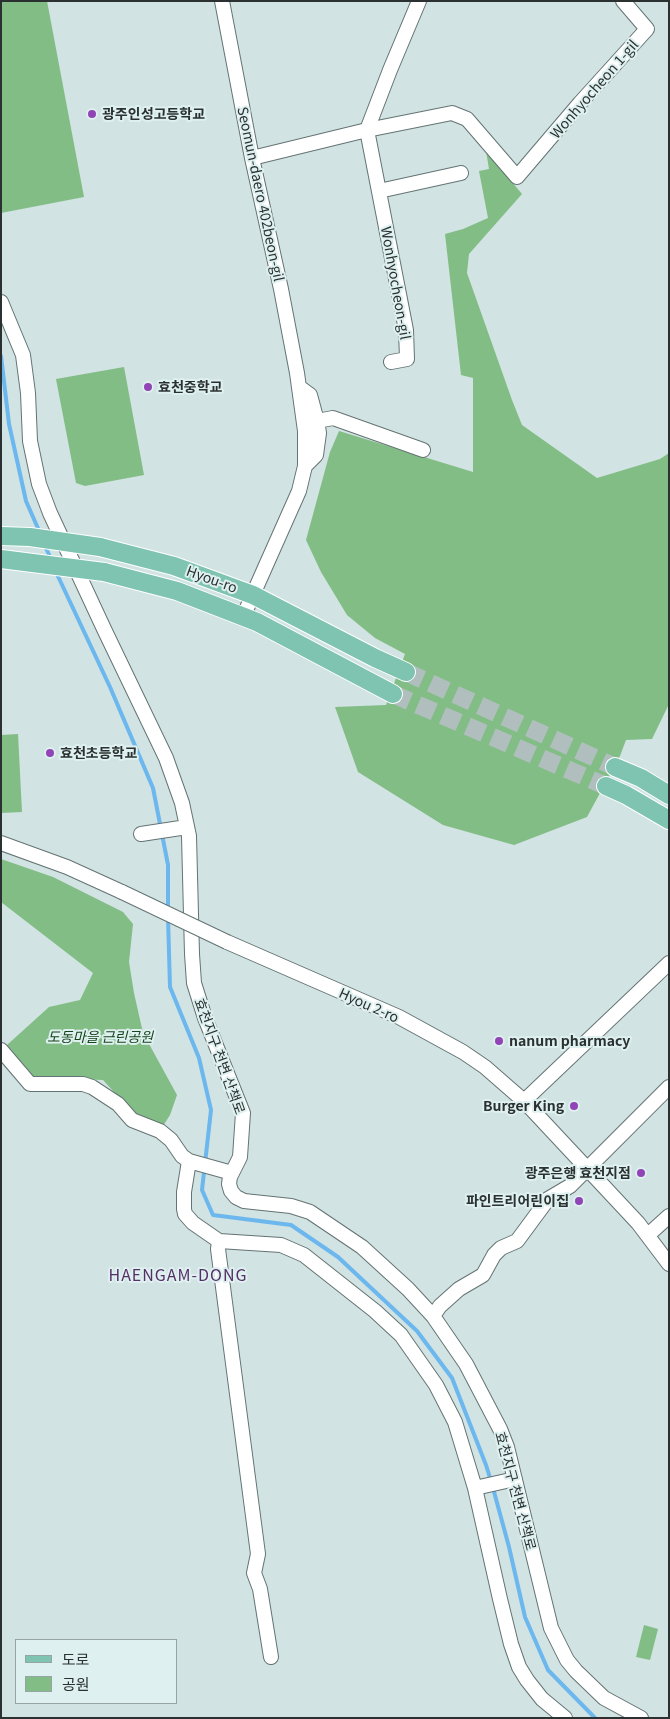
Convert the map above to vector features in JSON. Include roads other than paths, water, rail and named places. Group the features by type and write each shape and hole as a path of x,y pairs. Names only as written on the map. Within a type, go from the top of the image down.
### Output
{"main road":[{"name":"Hyou-ro","path":"1,536 30,537 100,547 174,566 253,594 375,658 406,672"},
{"name":"Hyou-ro","path":"1,559 104,572 177,591 257,622 393,694"},
{"path":"615,766 641,778 669,795"},
{"path":"606,786 626,795 669,820"}],"street":[{"name":"Seomun-daero 402beon-gil","path":"222,1 252,158 282,289 299,387 304,431 305,466 299,491 243,617"},
{"path":"252,158 368,130 390,70 419,1"},
{"name":"Wonhyocheon 1-gil","path":"368,130 452,113 467,119 517,177 580,103 647,29 623,1"},
{"name":"Wonhyocheon-gil","path":"368,130 406,330 407,360 391,362"},
{"path":"379,191 461,173"},
{"name":"효천지구 천변 산책로","path":"1,302 23,355 28,393 30,441 39,484 66,549 166,758 182,803 182,828 189,836 194,983 205,1018 243,1114 240,1157 229,1184 231,1191 236,1197 251,1203 291,1206 310,1212 325,1221 362,1247 408,1289 433,1316 466,1364 482,1393 507,1447 552,1628 567,1660 604,1698 641,1718"},
{"name":"Seomun-daero 402beon-gil","path":"299,387 310,395 319,433 316,455 305,466"},
{"path":"317,421 333,418 423,450"},
{"path":"144,833 182,828"},
{"name":"Hyou 2-ro","path":"1,844 67,867 227,942 399,1017 463,1052 485,1067 524,1101 648,1235 669,1264"},
{"path":"524,1101 669,963"},
{"path":"1,1050 30,1084 83,1084 102,1092 118,1104 132,1120 160,1130 172,1140 182,1156 193,1162 232,1173"},
{"path":"433,1316 440,1306 459,1288 483,1275 494,1255 501,1248 517,1241 548,1199 570,1186 669,1087"},
{"path":"193,1162 184,1192 185,1214 193,1223 219,1241 273,1244 293,1249 320,1267 375,1311 401,1336 436,1385 455,1422 479,1487 500,1599 511,1644 527,1680 542,1699 566,1718"},
{"path":"648,1235 669,1216"},
{"path":"219,1241 218,1249 258,1554 254,1573 260,1589 271,1657"},
{"path":"479,1487 515,1479"}],"waterway":[{"path":"1,356 9,424 26,501 40,533"},
{"path":"44,544 52,561"},
{"path":"56,572 110,687 153,788 168,865 168,910"},
{"path":"168,917 170,987 199,1058 211,1110 202,1190 213,1215 291,1225 338,1257 417,1331 452,1378 491,1481"},
{"path":"493,1488 525,1617 548,1670 595,1718"}],"tunnel":[{"path":"406,672 615,767"},
{"path":"393,694 606,786"}],"place":[{"name":"광주인성고등학교","path":"92,114"},
{"name":"효천중학교","path":"148,387"},
{"name":"효천초등학교","path":"50,753"},
{"name":"nanum pharmacy","path":"499,1041"},
{"name":"Burger King","path":"574,1106"},
{"name":"광주은행 효천지점","path":"641,1173"},
{"name":"파인트리어린이집","path":"579,1201"}],"district":[{"name":"HAENGAM-DONG","path":"178,1275"}],"park label":[{"name":"도동마을 근린공원","path":"100,1037"}]}
